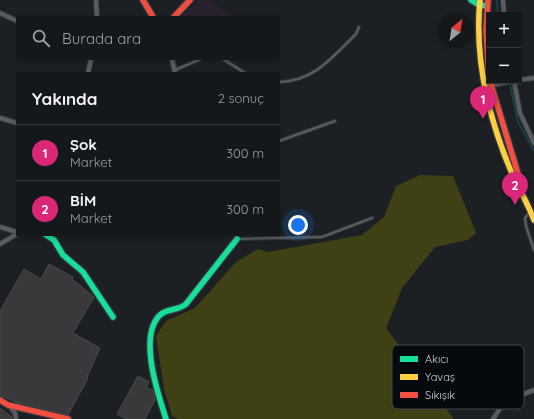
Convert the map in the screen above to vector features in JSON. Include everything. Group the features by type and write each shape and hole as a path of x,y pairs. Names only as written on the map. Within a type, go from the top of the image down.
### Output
{"street":[{"path":"96,0 97,16"},
{"path":"143,0 152,16"},
{"path":"175,16 190,0"},
{"path":"471,0 487,6"},
{"path":"486,48 488,0"},
{"path":"503,0 504,12"},
{"path":"479,2 478,54 487,104 512,175 524,195"},
{"path":"0,13 16,21"},
{"path":"88,72 91,60"},
{"path":"172,60 175,71"},
{"path":"522,80 534,78"},
{"path":"484,87 488,84"},
{"path":"490,84 524,195 534,220"},
{"path":"514,84 520,113 534,143"},
{"path":"0,118 16,123"},
{"path":"0,227 16,233"},
{"path":"0,244 16,234"},
{"path":"48,236 54,240 63,254 83,272 113,317"},
{"path":"166,419 156,388 150,339 153,327 160,316 167,310 177,309 184,306 206,282 237,239"},
{"path":"524,394 534,390"},
{"path":"0,400 8,405 15,413 16,419"},
{"path":"8,405 68,419"},
{"path":"493,419 500,409"}],"lane":[{"path":"280,82 292,82 307,77 322,67 356,34 358,27"},
{"path":"175,71 199,60"},
{"path":"226,60 244,72"},
{"path":"280,141 335,121"},
{"path":"531,212 526,218 526,226 534,250"},
{"path":"237,239 322,237 372,218"}],"shaded area":[{"path":"198,0 210,0 230,16 182,16"},
{"path":"420,175 453,176 476,233 468,240 435,247 402,288 386,328 399,345 392,345 392,409 447,409 454,419 178,419 172,416 164,389 156,336 166,321 195,308 236,262 258,249 268,252 362,235 384,217 396,186"}],"building":[{"path":"49,264 73,277 72,279 94,297 73,333 100,348 87,377 88,378 68,415 18,403 0,395 0,311 24,269 41,279"},
{"path":"138,376 149,382 146,388 153,390 155,400 145,419 126,419 117,414"},
{"path":"0,408 12,417 12,419 0,419"}],"waterway":[{"path":"497,0 498,12"},
{"path":"510,84 518,122 534,151"}],"traffic: fast":[{"path":"471,0 479,5 487,6"},
{"path":"48,236 54,240 63,255 83,272 113,317"},
{"path":"166,419 155,381 150,351 154,324 163,313 180,308 186,304 237,239"}],"traffic: slow":[{"path":"480,0 479,45 481,68 490,112 504,155 534,220"}],"traffic: jam":[{"path":"143,0 152,16"},
{"path":"175,16 190,0"},
{"path":"487,48 486,31 488,0"},
{"path":"491,84 522,187"},
{"path":"0,400 8,405 68,419"}],"place":[{"name":"Şok","path":"483,119"},
{"name":"BİM","path":"515,205"}]}
